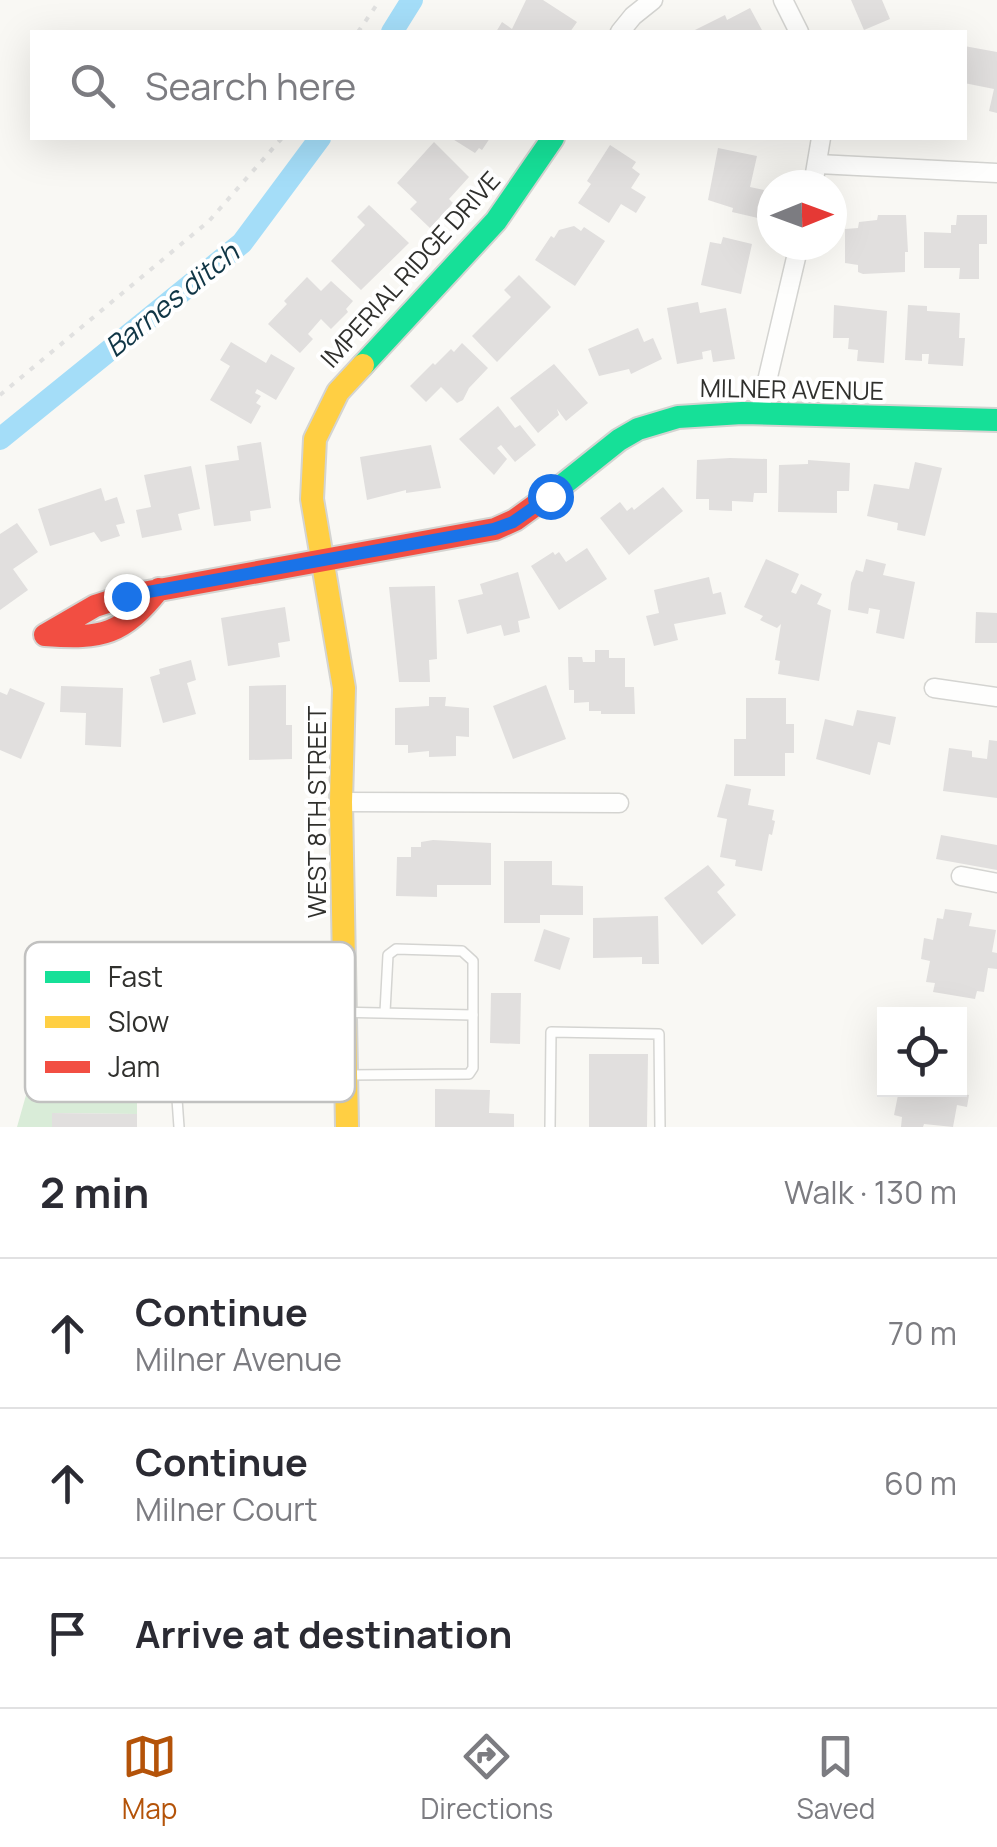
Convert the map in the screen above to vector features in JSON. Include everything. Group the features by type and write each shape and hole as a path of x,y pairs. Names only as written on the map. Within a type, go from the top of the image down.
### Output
{"street":[{"path":"622,30 653,0"},
{"path":"783,0 798,30"},
{"name":"IMPERIAL RIDGE DRIVE","path":"324,558 311,476 315,438 329,405 496,221 552,140"},
{"path":"817,170 821,140"},
{"path":"818,164 997,173"},
{"path":"760,415 796,260"},
{"name":"MILNER AVENUE","path":"159,590 494,529 513,522 609,446 641,427 687,415 995,417"},
{"name":"WEST 8TH STREET","path":"324,558 344,688 343,942"},
{"path":"934,688 997,697"},
{"path":"341,802 618,803"},
{"path":"961,876 997,883"},
{"name":"WEST 8TH STREET","path":"347,1102 347,1127"}],"lane":[{"path":"355,1075 469,1074 473,1068 472,961 462,952 396,949 388,955 385,1012"},
{"path":"355,1011 474,1015"},
{"path":"550,1127 551,1032 659,1034 660,1127"},
{"path":"177,1102 179,1127"}],"path":[{"path":"359,30 380,0"},
{"path":"0,395 209,221 280,140"}],"green space":[{"path":"25,1099 25,1102 137,1102 137,1114 52,1113 52,1127 17,1127"}],"building":[{"path":"526,0 543,0 577,22 571,30 497,30 502,22 512,29"},
{"path":"851,0 882,0 890,19 864,30"},
{"path":"750,8 762,30 695,30 725,15 727,20"},
{"path":"967,47 997,52 997,113 989,111 994,89 967,84"},
{"path":"454,140 489,140 475,153"},
{"path":"434,142 469,177 449,199 453,203 430,228 410,209 417,202 397,183"},
{"path":"610,145 636,162 632,168 640,174 631,188 646,197 636,213 621,204 609,223 578,203"},
{"path":"718,148 757,156 750,187 757,188 757,218 732,212 733,208 708,200"},
{"path":"369,205 409,243 361,290 331,261 365,225 357,217"},
{"path":"878,215 906,215 905,272 863,274 858,272 858,265 845,263 847,229 858,228 859,222 877,220"},
{"path":"957,215 987,215 987,244 979,244 979,279 959,279 960,268 924,268 924,232 951,233"},
{"path":"574,226 581,231 584,227 605,241 575,286 535,260 551,236 554,238 559,230"},
{"path":"723,237 752,244 741,294 701,285 710,242 721,244"},
{"path":"519,275 551,307 497,362 472,336 511,297 504,290"},
{"path":"307,277 321,291 331,281 353,301 331,329 321,319 308,334 313,339 300,353 268,324"},
{"path":"698,302 700,313 726,308 735,359 713,362 711,350 702,352 703,359 677,364 667,308"},
{"path":"834,305 887,311 884,363 857,361 858,350 848,349 849,338 833,338"},
{"path":"908,305 927,306 927,311 960,313 959,338 965,338 963,366 928,364 929,354 922,354 922,361 905,360"},
{"path":"638,328 644,342 653,338 662,359 631,374 629,369 599,376 588,349"},
{"path":"231,342 266,363 271,354 295,368 276,400 257,389 255,393 261,396 256,403 261,406 251,424 210,400 230,366 220,360"},
{"path":"462,343 488,368 463,400 457,403 441,387 426,402 410,386 433,363"},
{"path":"554,364 588,403 566,421 557,409 559,415 538,433 510,398"},
{"path":"498,406 515,428 520,425 536,445 515,462 501,445 497,448 507,459 494,475 459,439"},
{"path":"261,442 271,508 250,511 251,521 214,526 205,465 239,460 237,446"},
{"path":"431,445 441,488 406,490 367,500 360,457"},
{"path":"767,459 767,493 754,493 753,502 732,501 732,511 709,510 709,499 696,499 697,460"},
{"path":"808,460 850,463 849,491 837,491 837,513 778,512 779,465 808,464"},
{"path":"915,462 942,468 925,536 897,530 898,523 867,516 874,484 909,489"},
{"path":"191,466 200,509 178,514 182,530 142,538 136,510 151,507 144,475"},
{"path":"663,487 683,511 629,555 600,518 620,502 627,511 632,507 634,510"},
{"path":"101,488 105,501 117,497 125,523 116,525 120,536 101,542 94,532 50,546 38,509"},
{"path":"17,523 38,552 13,569 28,590 0,610 0,534"},
{"path":"587,548 607,579 559,610 531,566 553,552 559,552 566,562"},
{"path":"766,559 799,574 791,592 796,594 801,584 822,594 817,604 831,610 819,681 778,674 780,661 775,660 781,624 777,628 744,607"},
{"path":"866,559 886,564 883,575 915,582 904,639 876,633 880,610 869,608 868,614 848,610 851,583 856,570 863,572"},
{"path":"518,572 530,618 518,621 520,632 504,636 501,625 467,634 458,600 483,594 480,584"},
{"path":"709,577 713,594 721,592 726,614 674,624 678,640 654,646 646,616 659,613 654,590"},
{"path":"435,586 437,659 429,660 430,682 399,682 389,587"},
{"path":"285,607 290,641 278,643 280,657 228,666 221,618"},
{"path":"976,612 997,613 997,643 975,643"},
{"path":"595,650 609,650 609,658 625,658 625,687 634,687 635,714 601,714 589,711 589,702 574,703 574,690 569,690 568,657 595,662"},
{"path":"191,660 196,680 187,683 196,714 163,723 150,677 160,674 159,669"},
{"path":"286,685 286,725 292,725 292,759 249,760 249,686"},
{"path":"546,685 566,739 513,759 493,706"},
{"path":"61,686 123,688 121,747 85,745 86,713 60,712"},
{"path":"10,688 45,703 21,759 0,750 0,692 7,695"},
{"path":"429,697 446,697 445,706 469,708 469,737 456,736 456,756 429,757 429,751 408,753 408,745 395,745 395,708 429,706"},
{"path":"746,698 786,698 786,724 794,724 794,753 785,753 785,776 734,776 734,739 746,739"},
{"path":"857,710 896,717 890,745 878,742 870,775 816,759 825,719 853,726"},
{"path":"989,740 997,741 997,798 943,791 949,748 972,751 972,757 987,759"},
{"path":"726,784 751,789 748,805 774,810 775,821 762,871 735,866 736,860 720,857 727,819 717,817"},
{"path":"941,835 997,845 997,870 936,859"},
{"path":"421,842 491,843 491,885 437,885 437,897 396,896 397,857 411,857 411,847 421,847"},
{"path":"504,861 552,861 552,885 583,886 583,915 540,915 540,923 504,923"},
{"path":"708,865 725,885 717,892 736,915 702,945 664,898"},
{"path":"945,909 972,913 969,926 996,930 992,952 997,953 997,969 988,968 984,992 977,991 975,999 933,992 935,983 926,982 930,961 921,959 924,938 933,940 937,918 943,919"},
{"path":"658,916 659,964 642,964 642,957 593,958 593,918"},
{"path":"544,929 570,938 560,970 534,961"},
{"path":"491,993 521,993 520,1044 490,1043"},
{"path":"589,1054 648,1054 647,1127 589,1127"},
{"path":"435,1089 490,1090 489,1113 514,1114 514,1127 435,1127"},
{"path":"969,1095 967,1107 957,1105 953,1127 901,1127 902,1117 894,1115 898,1097"},
{"path":"52,1113 137,1114 137,1127 52,1127"}],"waterway":[{"name":"Barnes ditch","path":"393,30 412,0"},
{"name":"Barnes ditch","path":"0,439 242,243 319,140"}],"traffic: fast":[{"path":"363,365 496,221 552,140"},
{"path":"555,491 619,440 638,429 678,417 742,413 997,420"}],"traffic: slow":[{"path":"344,942 344,688 312,499 315,439 338,392 363,365"},
{"path":"347,1102 347,1127"}],"traffic: jam":[{"path":"159,589 146,604 134,616 110,631 82,636 45,635 95,606 126,596 495,529 515,520 555,491"}],"route":[{"path":"126,596 494,529 513,522 550,496"}]}
